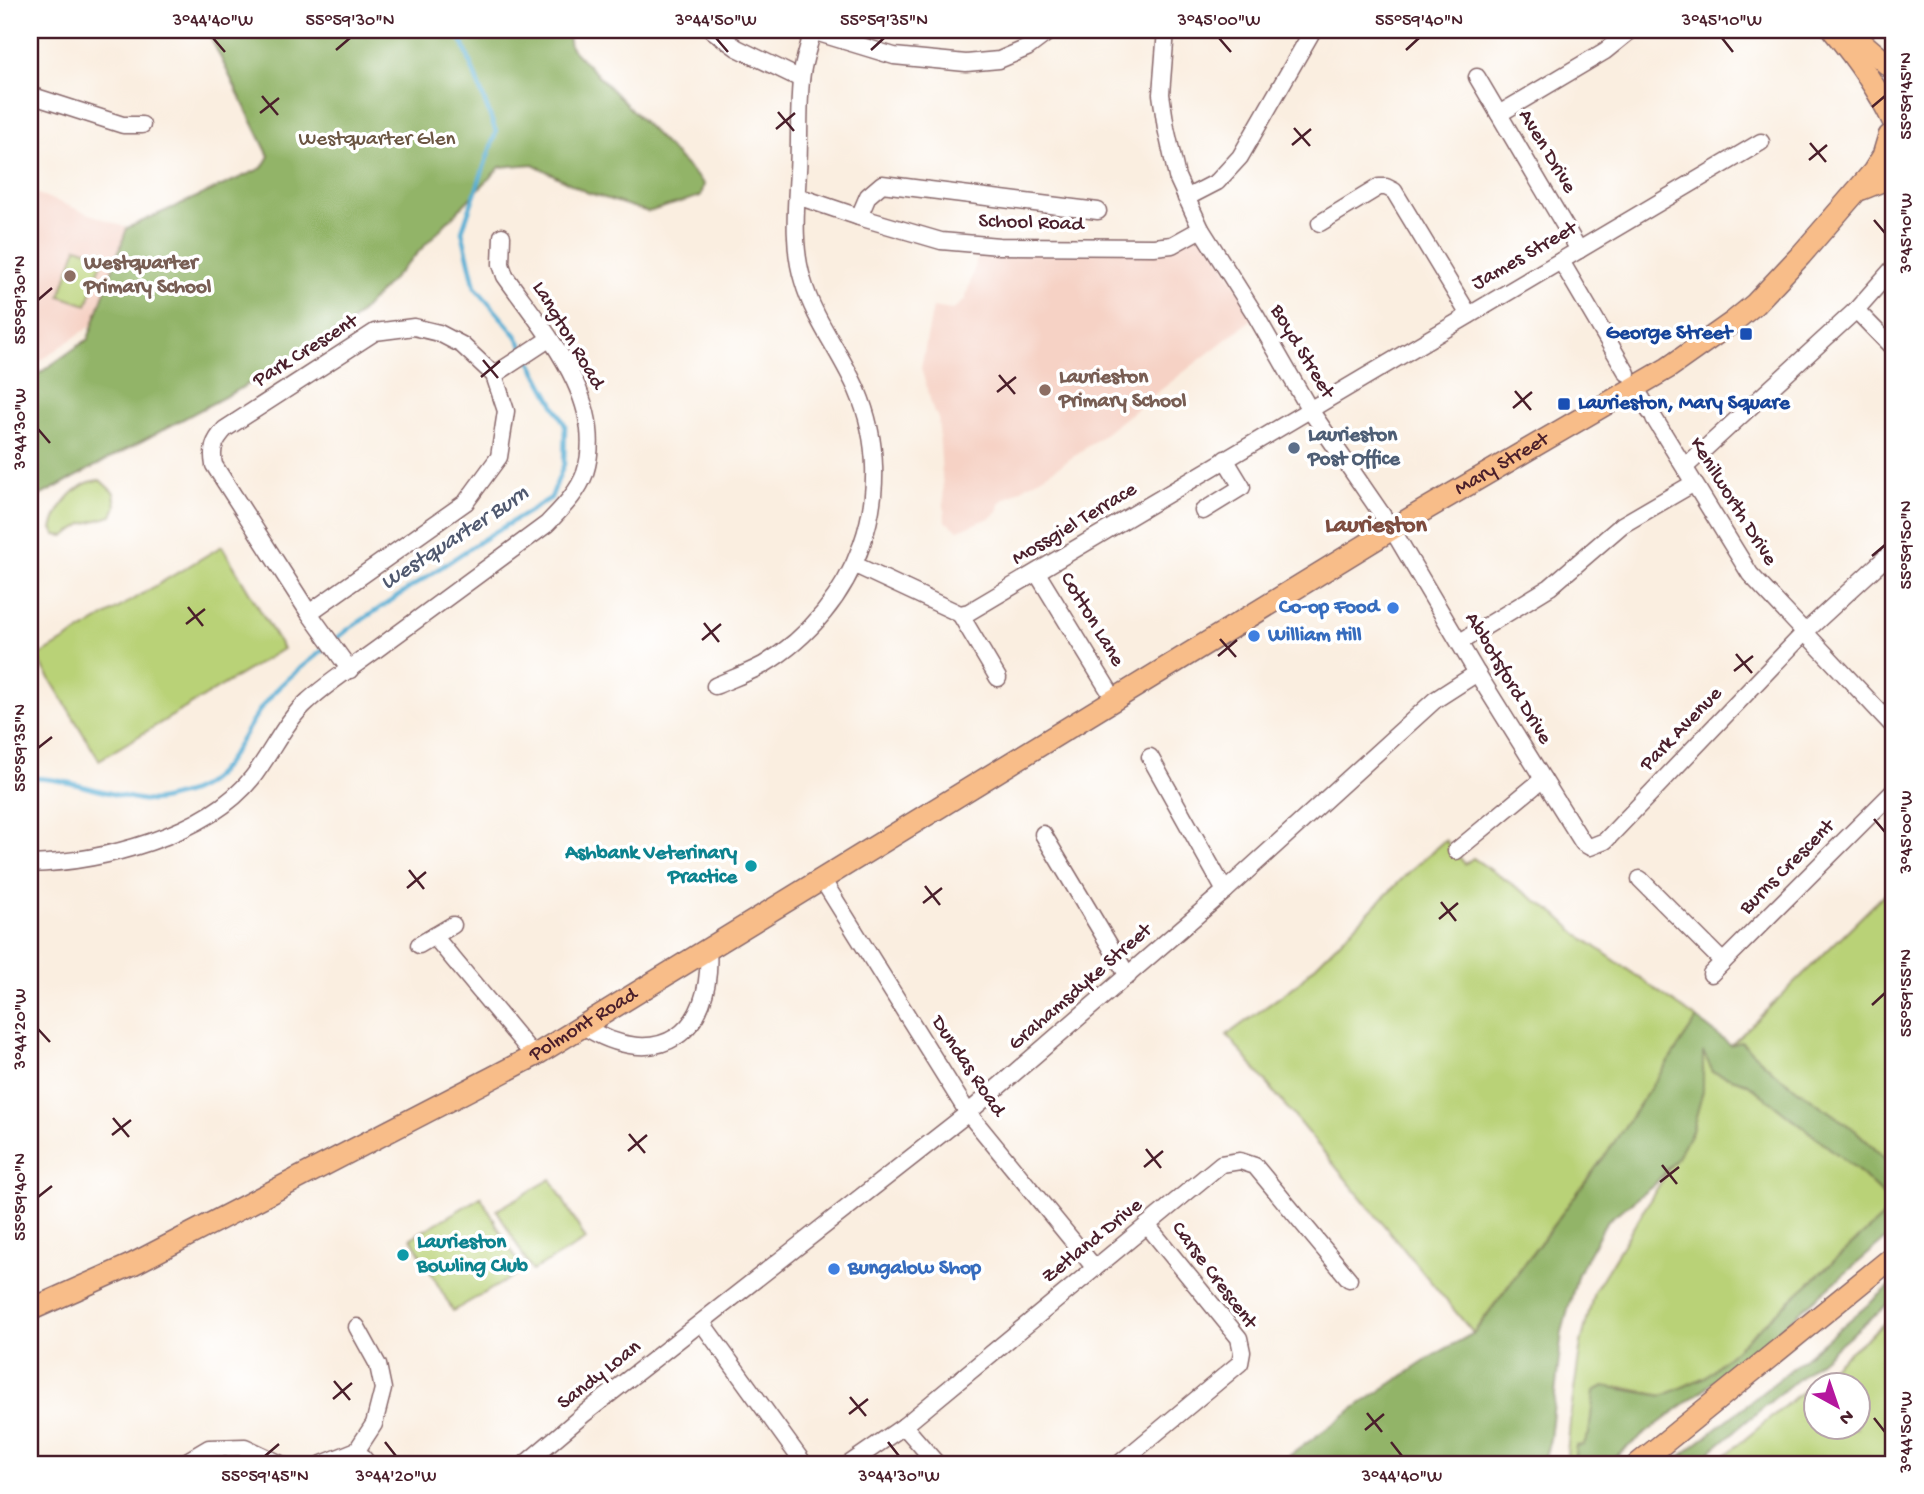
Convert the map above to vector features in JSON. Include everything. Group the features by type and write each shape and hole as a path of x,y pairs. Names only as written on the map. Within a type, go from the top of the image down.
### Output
{"main road":[{"path":"1833,30 1870,78 1892,126 1890,148 1894,159"},
{"path":"1840,30 1866,46 1894,70"},
{"name":"Mary Street","path":"1111,694 1392,529 1631,380 1709,340 1755,304 1857,191 1883,156 1892,126"},
{"name":"Mary Street","path":"1857,191 1894,176"},
{"name":"Polmont Road","path":"30,1310 133,1264 534,1056 822,878 1111,694"},
{"path":"1638,1464 1894,1256"}],"street":[{"path":"712,30 737,48 801,79"},
{"path":"715,686 762,665 791,645 817,620 855,565 868,529 874,499 872,442 857,390 814,310 803,282 796,250 801,79 813,31 894,56 966,63 999,60 1027,48 1051,30"},
{"name":"Boyd Street","path":"1166,30 1163,105 1172,157 1186,198 1201,229 1256,316 1310,410 1392,529"},
{"path":"1186,198 1217,182 1240,157 1313,30"},
{"path":"1499,114 1605,51 1632,30"},
{"name":"Aven Drive","path":"1477,77 1579,250"},
{"path":"30,95 123,125 142,125"},
{"name":"James Street","path":"1310,410 1761,142"},
{"name":"School Road","path":"859,217 868,196 881,184 1098,211"},
{"path":"1320,223 1379,187 1394,191 1469,315"},
{"name":"School Road","path":"797,195 941,241 999,246 1154,247 1172,245 1201,229"},
{"name":"Langton Road","path":"30,864 65,863 110,855 181,829 231,800 250,780 306,702 547,524 573,496 585,472 590,437 588,414 579,389 549,339 505,276 501,264 502,236"},
{"path":"1561,261 1631,380"},
{"path":"1685,467 1856,310 1894,267"},
{"path":"1856,310 1894,349"},
{"name":"Park Crescent","path":"309,613 466,502 499,457 506,411 494,375 462,345 439,333 414,327 375,332 225,429 216,439 212,452 214,466 309,613 350,670"},
{"path":"494,375 549,339"},
{"name":"Kenilworth Drive","path":"1631,380 1750,574 1894,727"},
{"name":"Mossgiel Terrace","path":"960,614 969,612 1310,410"},
{"path":"1203,511 1242,487 1225,460"},
{"path":"1460,642 1550,587 1622,526 1694,483"},
{"name":"Abbotsford Drive","path":"1392,529 1477,673 1583,843 1590,847"},
{"name":"Park Avenue","path":"1590,847 1605,841 1805,632 1894,550"},
{"path":"855,565 960,614 998,678"},
{"name":"Cotton Lane","path":"1037,572 1111,694"},
{"name":"Grahamsdyke Street","path":"702,1323 968,1112 1226,891 1435,700 1477,673"},
{"path":"1150,757 1226,891"},
{"path":"1456,851 1543,779"},
{"name":"Burns Crescent","path":"1640,880 1717,968 1894,791"},
{"path":"1043,834 1128,975"},
{"name":"Dundas Road","path":"822,878 968,1112 1094,1268"},
{"path":"419,945 453,925"},
{"path":"434,936 534,1056"},
{"path":"583,1026 615,1043 634,1047 653,1046 676,1037 692,1022 702,1003 708,985 708,948"},
{"name":"Zetland Drive","path":"849,1464 904,1426 1222,1164 1240,1161 1255,1166 1349,1279"},
{"name":"Carse Crescent","path":"1119,1464 1240,1363 1242,1352 1239,1338 1147,1225"},
{"path":"702,1323 804,1464"},
{"name":"Sandy Loan","path":"525,1464 584,1414 702,1323"},
{"path":"322,1464 357,1450 374,1424 383,1389 377,1365 358,1327"},
{"path":"904,1426 937,1464"},
{"path":"181,1464 208,1448 244,1447 281,1464"},
{"path":"357,1450 368,1464"}],"shaded area":[{"name":"Westquarter Primary School","path":"30,191 127,228 94,324 30,368"},
{"name":"Laurieston Primary School","path":"1201,229 1256,316 1099,438 1063,464 1000,502 999,510 990,518 958,530 945,521 938,415 934,413 921,368 933,307 952,310 965,300 981,245 1154,247"}],"green space":[{"name":"Westquarter Glen","path":"207,30 567,30 570,47 704,184 701,196 648,212 586,192 533,164 500,167 338,336 30,501 30,380 88,339 127,228 262,168 269,156"},
{"path":"77,247 104,256 87,305 60,296"},
{"path":"100,480 114,493 116,506 112,516 83,524 65,536 56,535 52,529 54,521 69,497 83,485"},
{"path":"222,546 283,649 99,760 37,657"},
{"path":"1445,840 1465,864 1473,858 1556,914 1579,935 1697,1019 1609,1150 1473,1333 1227,1035 1296,985 1411,870"},
{"path":"1894,885 1894,1167 1856,1131 1776,1074 1741,1042 1730,1046"},
{"path":"1697,1019 1730,1045 1741,1042 1776,1074 1856,1131 1894,1167 1894,1232 1749,1355 1609,1461 1599,1464 1574,1464 1576,1446 1583,1445 1589,1434 1594,1391 1604,1386 1663,1396 1705,1377 1883,1217 1890,1202 1855,1168 1747,1083 1713,1072 1703,1052 1703,1091 1692,1131 1675,1161 1654,1185 1607,1221 1578,1273 1562,1332 1550,1439 1543,1464 1278,1464 1359,1405 1434,1355 1474,1333 1609,1150"},
{"path":"1703,1050 1713,1072 1747,1083 1855,1168 1890,1202 1883,1217 1705,1377 1663,1396 1621,1387 1595,1391 1589,1434 1583,1446 1576,1446 1574,1464 1570,1464 1567,1454 1571,1411 1581,1343 1594,1292 1692,1131"},
{"path":"551,1179 586,1240 532,1271 497,1210"},
{"path":"481,1197 523,1271 453,1311 411,1238"},
{"path":"1894,1283 1894,1299 1806,1372 1801,1372 1801,1376 1695,1464 1671,1464 1777,1381"},
{"path":"1894,1315 1894,1464 1715,1464 1801,1392 1801,1442 1871,1442 1871,1372 1826,1372"}],"waterway":[{"name":"Westquarter Burn","path":"454,30 463,43 496,132 462,231 475,287 516,335 524,349"},
{"name":"Westquarter Burn","path":"335,640 482,540 551,498 564,464 565,425 528,357"},
{"name":"Westquarter Burn","path":"30,778 60,781 150,801 194,790 208,782 230,759 255,717 272,695 328,646"}],"place":[{"name":"Westquarter Primary School","path":"70,276"},
{"name":"George Street","path":"1746,334"},
{"name":"Laurieston Primary School","path":"1045,390"},
{"name":"Laurieston, Mary Square","path":"1564,404"},
{"name":"Laurieston Post Office","path":"1294,448"},
{"name":"Co-op Food","path":"1393,608"},
{"name":"William Hill","path":"1254,636"},
{"name":"Ashbank Veterinary Practice","path":"751,866"},
{"name":"Laurieston Bowling Club","path":"403,1255"},
{"name":"Bungalow Shop","path":"834,1269"}],"district":[{"name":"Laurieston","path":"1376,526"}]}
